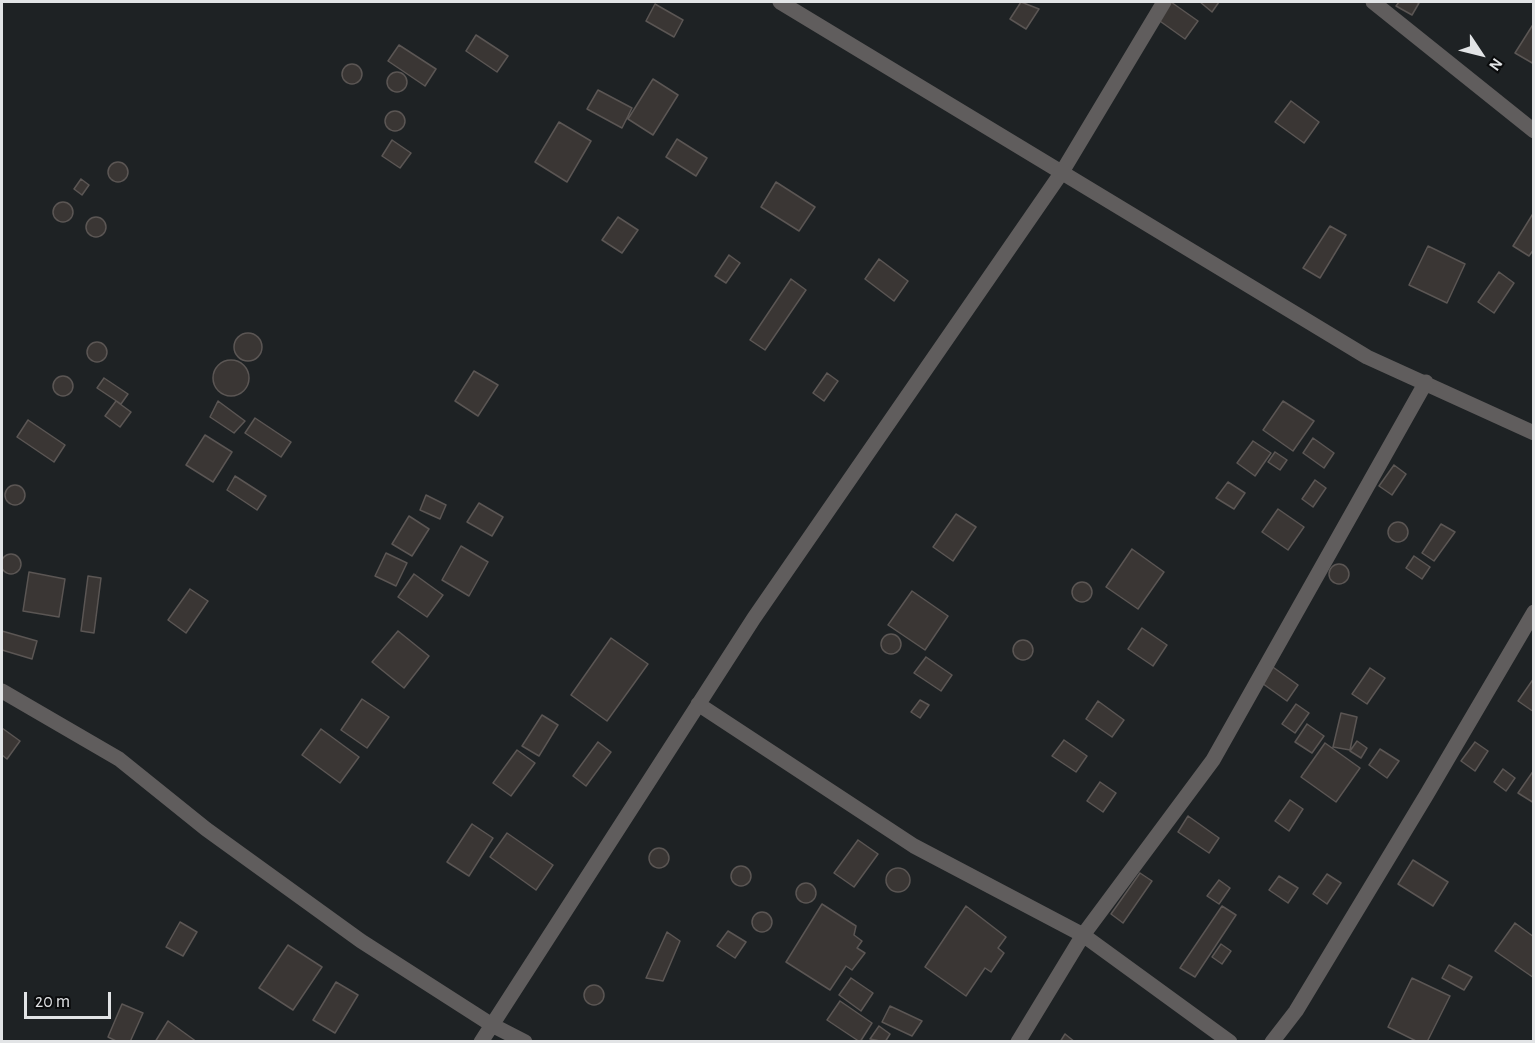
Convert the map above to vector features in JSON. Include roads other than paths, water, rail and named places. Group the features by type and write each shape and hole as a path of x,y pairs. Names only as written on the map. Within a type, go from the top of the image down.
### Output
{"street":[{"path":"780,2 1367,357 1533,432"},
{"path":"481,1041 754,618 1062,172 1164,2"},
{"path":"1373,2 1533,131"},
{"path":"1018,1041 1083,935 1213,760 1426,382"},
{"path":"1272,1041 1308,991 1428,794 1533,612"},
{"path":"2,691 119,759 206,829 361,941 492,1024 525,1041"},
{"path":"698,704 914,846 1083,935 1230,1041"}]}
